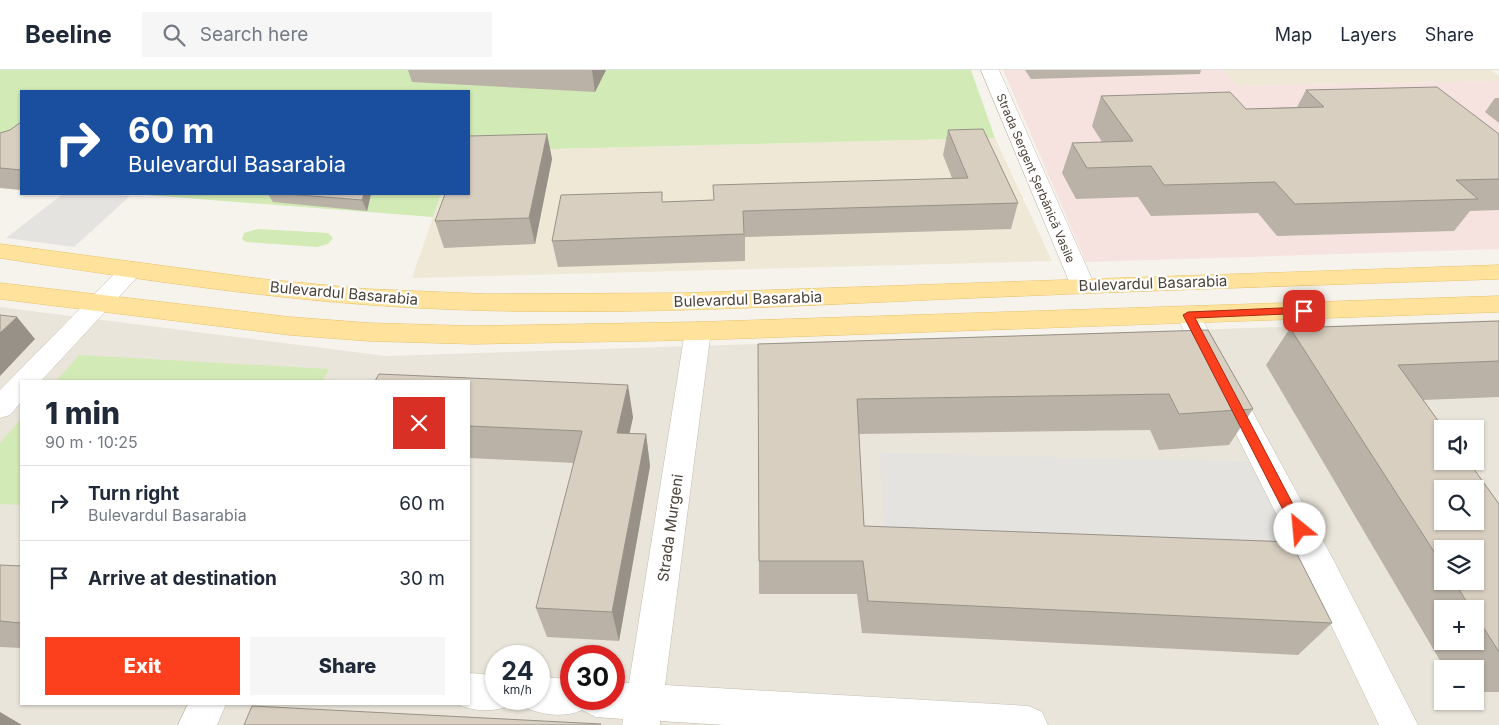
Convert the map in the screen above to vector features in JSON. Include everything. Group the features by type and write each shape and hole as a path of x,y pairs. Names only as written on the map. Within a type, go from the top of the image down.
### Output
{"main road":[{"name":"Bulevardul Basarabia","path":"0,251 235,284 354,295 482,302 702,302 1083,286 1499,272"},
{"name":"Bulevardul Basarabia","path":"0,291 290,326 369,332 473,335 698,332 1499,304"}],"street":[{"name":"Strada Sergent Șerbănică Vasile","path":"990,70 1083,286"},
{"path":"26,380 97,303 132,270"},
{"path":"1188,315 1322,571 1399,725"},
{"name":"Strada Murgeni","path":"643,713 698,332"},
{"path":"0,408 20,386"},
{"path":"470,691 485,692"},
{"path":"197,725 207,705"},
{"path":"625,708 643,713 1029,725"}],"shaded area":[{"path":"1003,70 1223,70 1238,86 1499,81 1499,249 1086,262"},
{"path":"1223,70 1491,70 1499,76 1499,81 1238,86"},
{"path":"995,138 1052,261 412,278 441,195 470,195 470,151"},
{"path":"62,195 130,196 74,247 6,238"},
{"path":"0,307 386,356 1499,320 1499,725 0,725"},
{"path":"879,453 1265,462 1322,571 886,550"}],"green space":[{"path":"0,70 971,70 995,138 470,151 470,90 20,90 20,183 0,181"},
{"path":"147,195 441,195 433,217"},
{"path":"258,229 328,233 333,238 328,244 317,247 246,242 242,239 244,233"},
{"path":"79,355 329,369 323,380 57,380"},
{"path":"20,420 20,505 0,504 0,443"}],"building":[{"path":"1437,87 1499,134 1499,179 1456,180 1478,199 1295,204 1275,182 1164,185 1151,166 1087,168 1072,143 1133,141 1101,96 1230,92 1246,109 1324,107 1306,90"},
{"path":"20,123 20,170 0,168 0,133 10,130"},
{"path":"983,129 1018,203 743,211 744,234 552,241 561,195 662,192 662,202 714,200 713,185 968,178 948,130"},
{"path":"547,134 529,218 435,221 445,195 470,195 470,136"},
{"path":"300,195 364,195 362,200"},
{"path":"0,315 17,317 0,333"},
{"path":"1499,321 1499,361 1398,365 1438,420 1434,420 1434,470 1474,470 1482,480 1434,480 1434,530 1484,530 1484,483 1499,504 1499,652 1484,628 1484,600 1466,600 1459,590 1484,590 1484,540 1434,540 1434,552 1290,328"},
{"path":"1208,330 1253,409 1179,414 1169,394 857,399 864,526 1291,542 1332,623 868,601 863,561 759,561 758,344"},
{"path":"379,374 628,385 617,433 646,434 612,612 536,608 582,431 470,426 470,380 376,380"},
{"path":"0,565 20,566 20,623 0,621"},
{"path":"252,706 601,724 244,725"}],"route":[{"path":"1300,529 1188,315 1304,311"}]}
